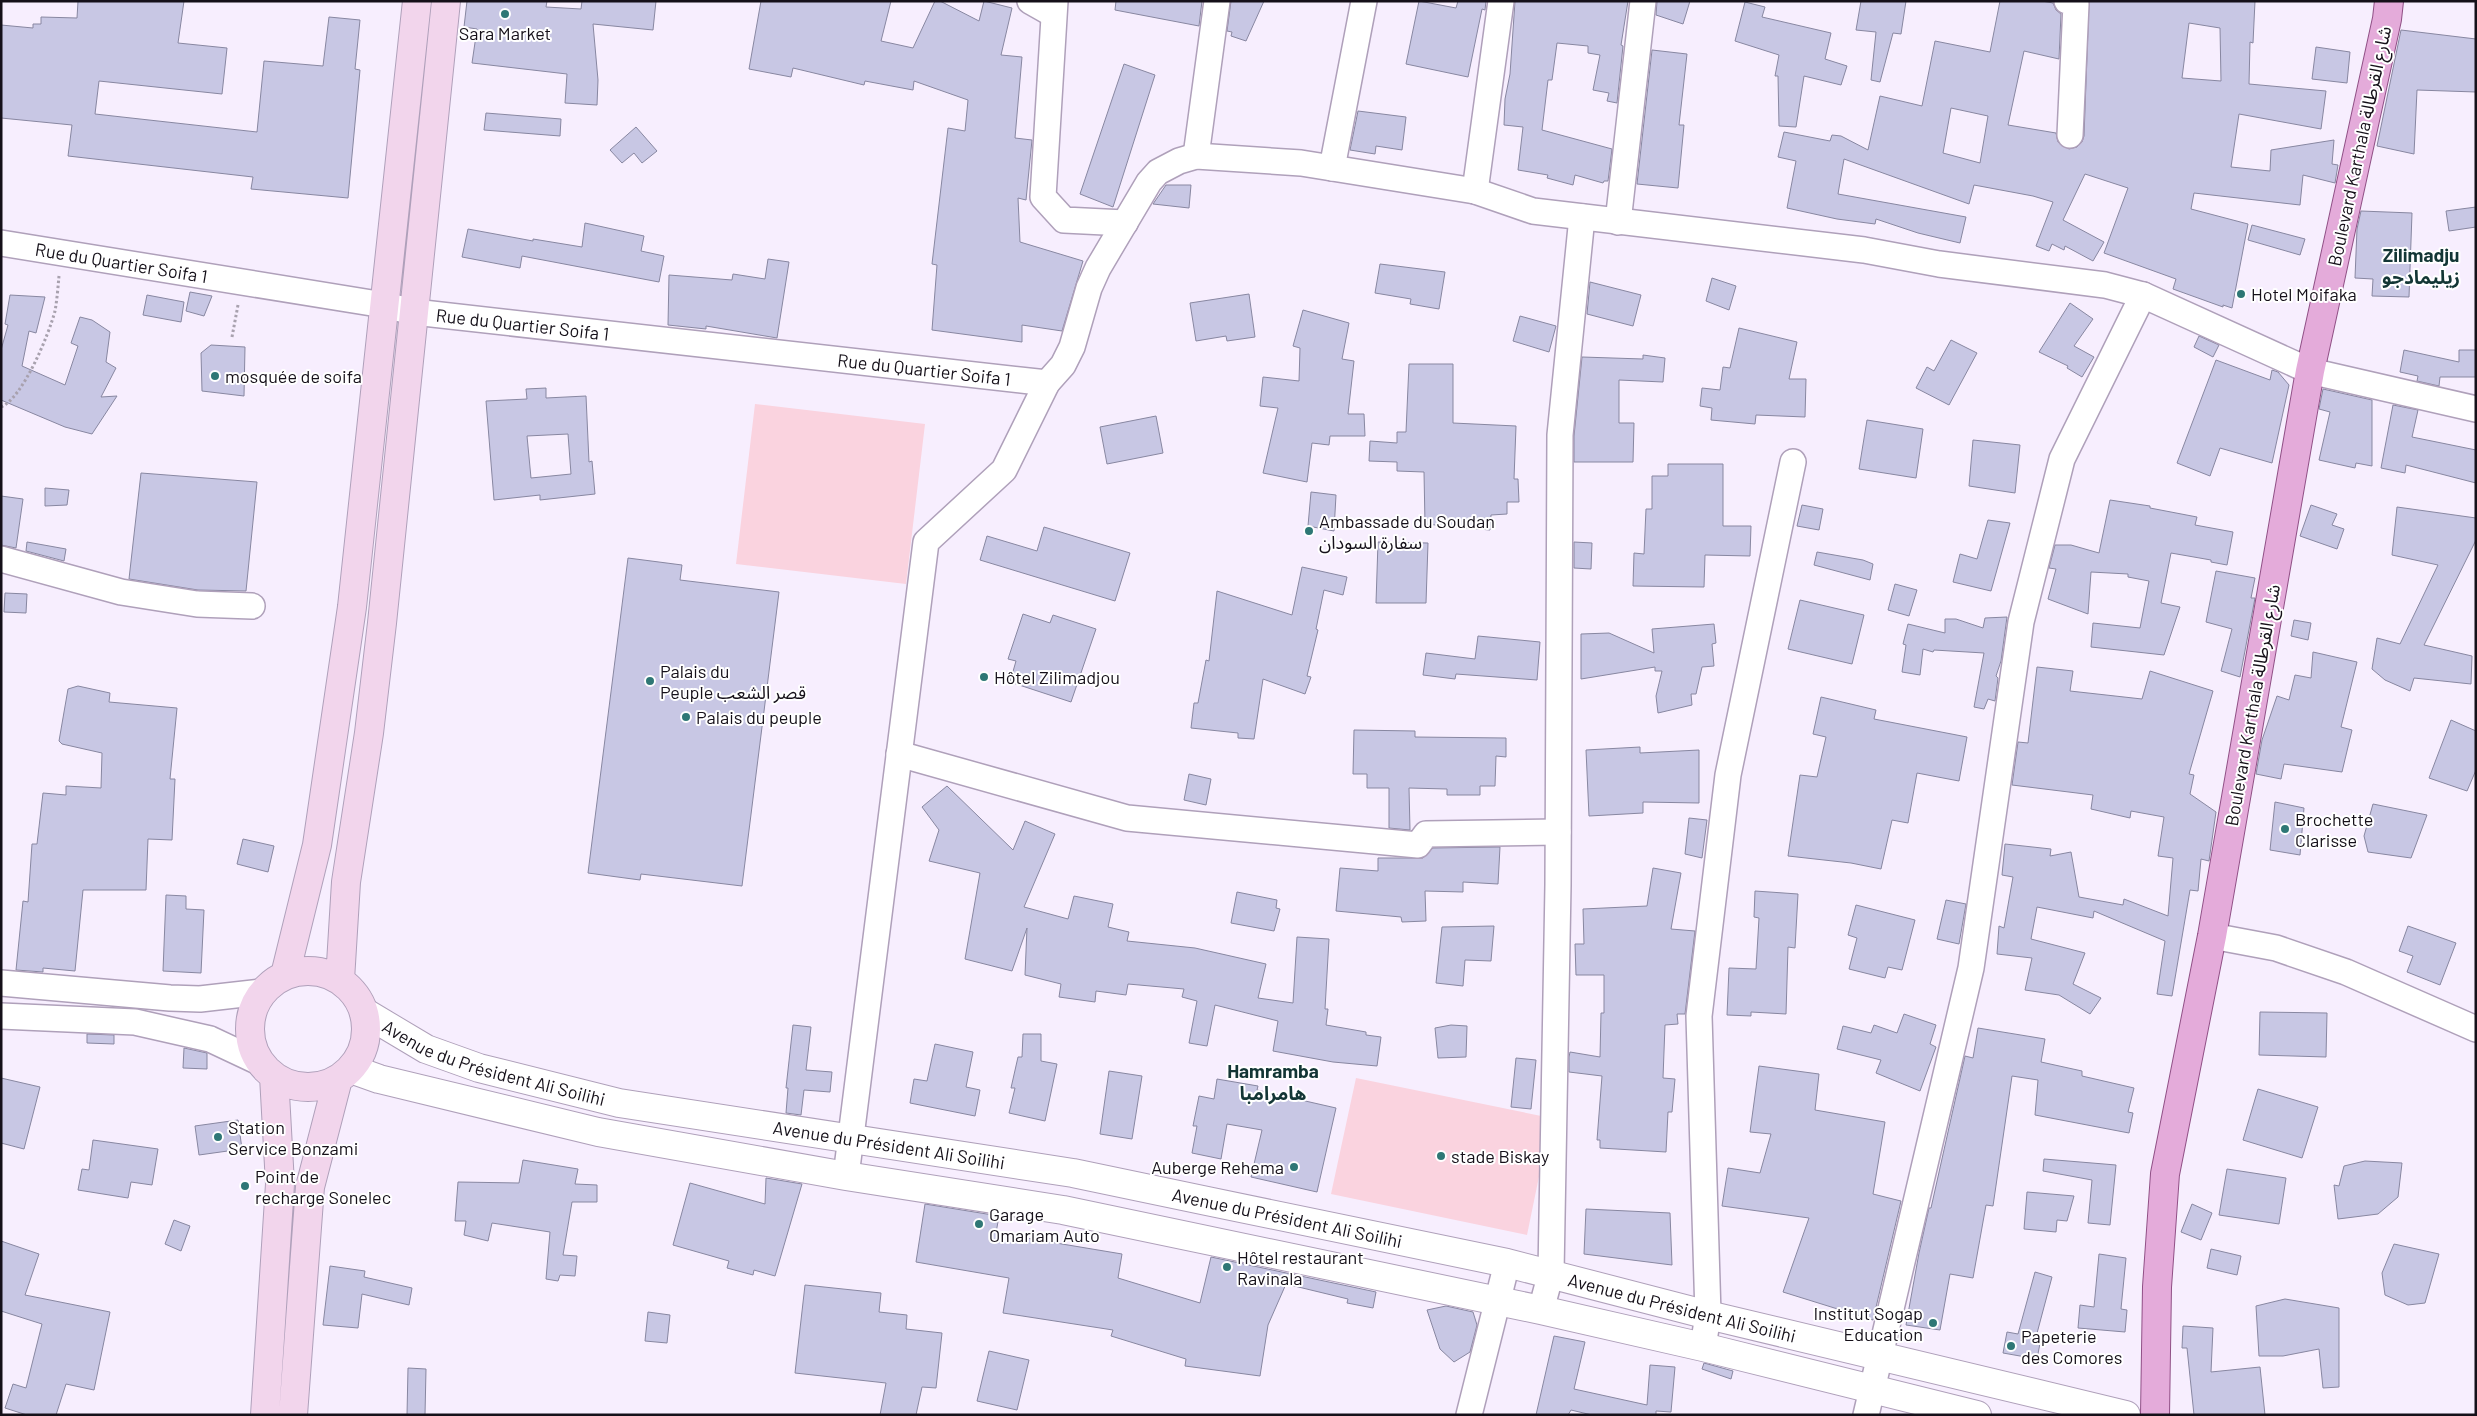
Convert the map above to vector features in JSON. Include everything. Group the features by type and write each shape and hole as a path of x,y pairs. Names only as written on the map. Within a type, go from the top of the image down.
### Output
{"main road":[{"path":"285,975 319,835 352,607 417,1"},
{"path":"340,980 346,882 369,734 382,623 446,1"},
{"name":"Boulevard Karthala شارع القرطالة","path":"2155,1415 2157,1287 2166,1174 2212,936 2310,371 2389,1"},
{"path":"265,1415 280,1184 267,1070 252,1046 250,1028 253,1009 262,992 273,982 285,975 313,970 340,980 355,994 364,1012 367,1027 365,1042 360,1056 344,1074 322,1086 305,1087 289,1084 267,1070"},
{"path":"293,1415 310,1186 344,1074"}],"street":[{"path":"1030,1 1054,7 1043,197 1064,220 1125,224"},
{"path":"1196,156 1217,1"},
{"path":"1332,168 1364,1"},
{"path":"1476,190 1501,1"},
{"path":"1618,222 1643,1"},
{"path":"2066,1 2076,4 2070,135"},
{"path":"846,1176 926,542 1004,470 1047,383 1063,365 1072,347 1089,288 1098,268 1125,224 1139,196 1158,172 1179,161 1196,156 1249,158 1332,168 1476,190 1533,211 1864,250 1938,264 2106,285 2143,295 2310,371 2476,409"},
{"path":"1542,1310 1551,1273 1558,832 1560,436 1582,217"},
{"name":"Rue du Quartier Soifa 1","path":"1,243 384,305 414,312 1047,383"},
{"path":"1866,1415 1971,968 2024,612 2062,460 2143,295"},
{"path":"1703,1347 1708,1316 1699,1016 1728,775 1793,462"},
{"path":"1,559 121,592 197,604 252,606"},
{"path":"899,754 1127,818 1418,845 1426,834 1558,832"},
{"path":"2212,936 2276,948 2346,972 2476,1029"},
{"path":"1,983 170,998 200,999 262,992"},
{"name":"Avenue du Président Ali Soilihi","path":"364,1012 426,1049 479,1068 619,1103 1073,1173 1551,1273 1708,1316 2126,1415"},
{"path":"1,1016 135,1022 210,1039 267,1070"},
{"name":"Avenue du Président Ali Soilihi","path":"344,1074 379,1080 598,1132 846,1176 1063,1210 1542,1310 1703,1347 1977,1415"},
{"path":"1469,1415 1507,1263"}],"path":[{"path":"1,407 8,404 27,380 31,371 54,311 63,253"},
{"path":"232,337 242,282"}],"shaded area":[{"path":"755,404 925,424 906,584 736,564"},
{"name":"stade Biskay","path":"1356,1078 1551,1118 1527,1235 1331,1194"}],"building":[{"path":"78,1 184,1 178,43 227,48 222,94 99,81 95,114 257,132 264,61 323,66 329,17 360,20 355,69 360,70 348,198 251,189 253,177 68,156 72,125 1,118 1,25 33,28 33,24 41,24 41,17 77,18"},
{"path":"467,1 547,1 546,7 581,9 582,1 656,1 653,30 593,24 598,80 597,105 565,103 567,74 472,63 477,29 464,27"},
{"path":"761,1 891,1 881,41 913,48 935,1 940,1 979,21 984,1 1012,8 1001,55 1022,57 1015,138 1032,140 1026,200 1018,198 1020,242 1083,261 1062,331 1022,325 1022,342 932,330 937,265 932,264 948,128 965,131 968,100 914,81 913,90 865,81 864,85 793,68 791,77 749,69"},
{"path":"1116,1 1202,1 1199,26 1115,10"},
{"path":"1231,1 1264,1 1246,41 1231,36 1232,32 1227,31"},
{"path":"1419,1 1456,8 1458,1 1486,1 1485,10 1482,9 1468,77 1406,64"},
{"path":"1515,1 1628,1 1621,45 1623,46 1617,103 1607,101 1609,93 1593,90 1600,55 1588,53 1588,46 1557,43 1552,80 1548,80 1542,130 1612,149 1608,181 1603,183 1575,175 1573,185 1547,178 1548,175 1518,170 1523,127 1504,125"},
{"path":"1657,1 1690,1 1683,24 1656,15"},
{"path":"1861,1 1906,1 1901,34 1893,33 1880,82 1871,80 1876,32 1856,30"},
{"path":"2000,1 2042,1 2053,3 2056,10 2061,14 2059,59 2024,51 2008,125 2056,133 2058,142 2069,149 2077,147 2082,142 2084,136 2089,1 2255,1 2253,43 2250,42 2249,84 2326,91 2321,129 2239,114 2231,167 2270,171 2271,150 2334,140 2332,164 2338,165 2335,183 2303,175 2300,205 2194,193 2191,209 2248,224 2232,308 2223,305 2223,307 2173,289 2176,279 2104,253 2128,188 2085,174 2063,220 2104,242 2093,261 2065,246 2064,250 2052,244 2049,251 2036,246 2053,202 2033,196 1974,185 1969,204 1844,159 1838,194 1966,217 1960,243 1918,233 1876,219 1875,224 1837,219 1787,208 1796,161 1778,157 1784,132 1830,141 1832,135 1841,136 1868,150 1880,96 1922,106 1935,41 1990,52","holes":["2189,23 2220,28 2221,81 2182,78","1951,108 1988,116 1980,163 1943,153"]},
{"path":"1745,2 1765,7 1762,17 1831,33 1825,59 1847,66 1841,85 1804,76 1796,127 1779,126 1778,76 1775,76 1779,55 1735,41"},
{"path":"2401,30 2476,39 2476,92 2417,90 2414,154 2377,146"},
{"path":"2316,47 2350,52 2347,83 2312,79"},
{"path":"1652,50 1687,54 1679,125 1684,125 1678,188 1637,184"},
{"path":"1124,64 1155,75 1113,207 1080,194"},
{"path":"1358,111 1406,117 1402,150 1376,146 1375,154 1350,150"},
{"path":"486,113 561,119 560,136 484,130"},
{"path":"636,127 657,151 642,163 634,153 622,163 610,150"},
{"path":"1166,185 1191,185 1189,208 1153,204"},
{"path":"2476,207 2476,227 2449,231 2446,211"},
{"path":"2361,211 2412,213 2409,297 2372,296 2373,279 2355,278 2357,229"},
{"path":"585,223 644,236 641,251 664,256 659,282 522,256 520,268 462,257 468,229 533,241 533,239 582,247"},
{"path":"2252,225 2305,239 2300,255 2248,240"},
{"path":"768,259 789,262 777,338 706,326 706,329 668,325 669,275 732,280 733,274 765,279"},
{"path":"1380,264 1445,272 1439,309 1410,304 1411,299 1375,293"},
{"path":"1712,278 1736,286 1729,310 1706,301"},
{"path":"1590,282 1641,295 1633,326 1587,314"},
{"path":"190,292 212,296 204,316 186,311"},
{"path":"1249,294 1255,337 1227,341 1226,336 1196,341 1190,303"},
{"path":"10,295 45,297 36,333 29,331 22,366 65,385 78,346 71,343 80,317 92,320 110,332 106,362 116,368 101,397 117,396 92,434 65,427 1,400 1,350 8,325 5,324"},
{"path":"147,295 184,302 181,322 143,315"},
{"path":"2070,303 2093,319 2074,346 2094,357 2082,377 2067,368 2068,366 2039,352"},
{"path":"1303,310 1349,323 1342,359 1354,361 1348,414 1364,414 1365,436 1330,436 1329,445 1312,443 1307,482 1263,473 1278,408 1260,406 1263,377 1299,381 1300,348 1293,346"},
{"path":"1520,316 1556,326 1549,352 1513,341"},
{"path":"1739,328 1797,342 1789,379 1806,379 1805,417 1756,415 1755,424 1711,420 1712,408 1700,406 1702,388 1720,390 1723,367 1730,368"},
{"path":"2199,336 2219,345 2213,357 2194,347"},
{"path":"1951,340 1977,353 1949,405 1916,388 1927,367 1934,371"},
{"name":"mosquée de soifa","path":"211,345 245,347 244,396 202,391 201,353"},
{"path":"2404,350 2459,362 2459,350 2476,350 2476,377 2440,377 2439,386 2417,381 2418,376 2400,372"},
{"path":"1643,355 1665,358 1663,382 1619,380 1619,423 1634,423 1633,462 1574,462 1574,436 1582,357 1643,359"},
{"path":"2216,360 2270,380 2272,370 2278,372 2289,385 2272,463 2220,448 2210,476 2177,463"},
{"path":"1409,364 1453,364 1453,423 1516,426 1514,479 1518,479 1519,502 1507,502 1507,514 1491,515 1490,530 1425,524 1424,472 1397,471 1397,462 1369,461 1370,441 1397,443 1397,432 1406,432"},
{"path":"546,388 546,398 586,396 589,462 592,461 595,494 540,500 540,495 494,500 486,401 527,399 526,389","holes":["568,434 571,474 531,478 527,436"]},
{"path":"2323,389 2372,400 2372,466 2356,463 2355,468 2319,460 2330,412 2319,409"},
{"path":"2393,405 2418,410 2412,437 2476,450 2476,483 2406,465 2405,473 2381,468"},
{"path":"1156,416 1163,453 1107,464 1100,427"},
{"path":"1867,420 1923,429 1916,478 1859,469"},
{"path":"1973,440 2020,445 2015,493 1969,486"},
{"path":"1668,464 1723,464 1723,526 1751,526 1750,556 1705,555 1704,587 1633,586 1634,553 1644,554 1646,509 1652,509 1652,476 1668,476"},
{"path":"141,473 257,482 246,591 198,590 129,579"},
{"path":"45,488 69,490 67,505 45,506"},
{"path":"1311,492 1336,495 1334,531 1308,526"},
{"path":"1,496 23,499 16,548 1,545"},
{"path":"2110,500 2150,506 2150,508 2197,517 2195,525 2233,532 2227,565 2211,562 2211,560 2171,553 2161,603 2180,607 2164,655 2091,647 2093,623 2140,628 2149,581 2128,577 2128,574 2091,572 2088,614 2048,599 2056,569 2049,568 2055,545 2071,545 2099,553"},
{"path":"1802,505 1823,509 1819,530 1797,526"},
{"path":"2311,505 2337,514 2332,525 2344,529 2337,549 2300,536"},
{"path":"2397,507 2476,518 2476,540 2424,645 2472,656 2471,684 2414,678 2410,691 2385,680 2372,669 2377,638 2400,644 2438,565 2392,555"},
{"path":"1988,520 2010,523 1991,591 1953,582 1960,554 1977,559"},
{"path":"1044,527 1130,553 1115,601 980,560 987,536 1037,551"},
{"path":"27,542 66,549 64,561 26,551"},
{"path":"1378,542 1428,543 1426,603 1376,603"},
{"path":"1574,542 1592,543 1591,569 1574,568"},
{"path":"1817,552 1863,560 1873,564 1870,580 1814,565"},
{"name":"Palais du peuple","path":"628,558 682,565 680,580 779,592 742,886 641,874 640,880 588,873"},
{"path":"1302,567 1347,577 1343,595 1324,590 1316,629 1318,630 1307,676 1311,677 1305,694 1263,679 1254,739 1238,738 1238,733 1191,728 1194,703 1198,703 1206,660 1209,661 1217,591 1292,615"},
{"path":"2216,571 2255,578 2251,598 2255,598 2240,677 2221,671 2232,629 2206,622"},
{"path":"1895,584 1917,590 1909,616 1888,610"},
{"path":"5,593 27,594 26,613 4,612"},
{"path":"1800,600 1864,615 1852,664 1788,649"},
{"path":"1023,614 1050,623 1053,615 1096,629 1071,702 1010,682 1016,661 1008,659"},
{"path":"2007,617 2001,661 1996,676 1998,678 1995,701 1988,699 1984,709 1974,707 1984,653 1934,650 1933,652 1923,649 1920,675 1902,672 1906,645 1903,644 1908,624 1945,633 1945,619 1956,619 1983,628 1985,618"},
{"path":"2294,620 2311,623 2308,640 2291,636"},
{"path":"1714,624 1716,643 1712,644 1714,666 1702,667 1696,694 1691,694 1692,705 1658,713 1656,696 1662,671 1655,671 1655,667 1581,679 1581,634 1609,633 1654,653 1652,629"},
{"path":"1478,636 1540,642 1537,680 1456,674 1455,679 1423,675 1426,653 1475,659"},
{"path":"2313,652 2357,662 2341,727 2352,730 2342,772 2284,764 2281,779 2256,774 2262,740 2277,696 2289,700 2295,675 2311,678"},
{"path":"2037,667 2073,671 2070,691 2142,699 2150,671 2213,691 2189,774 2194,775 2190,794 2216,812 2209,861 2201,859 2198,891 2190,890 2172,996 2157,994 2165,941 2094,911 2093,918 2037,907 2031,939 2085,953 2073,984 2101,998 2090,1014 2059,995 2025,990 2032,958 1997,954 1999,926 2004,928 2013,877 2002,875 2005,844 2051,849 2050,856 2071,852 2079,897 2123,905 2124,899 2168,916 2173,858 2158,856 2164,817 2131,811 2130,818 2091,809 2093,795 2012,785 2018,742 2028,743"},
{"path":"78,686 110,693 109,702 177,708 170,779 175,779 172,840 148,839 146,890 83,890 75,971 43,968 43,972 16,970 23,901 28,902 32,844 37,844 43,793 66,795 66,786 101,788 102,753 62,744 59,741 68,689"},
{"path":"1821,697 1876,710 1874,719 1967,737 1959,781 1917,773 1908,823 1892,820 1881,869 1851,863 1788,856 1800,775 1817,777 1826,737 1813,734"},
{"path":"2451,720 2476,731 2476,770 2467,791 2429,778"},
{"path":"1354,730 1415,731 1415,737 1506,738 1506,757 1496,756 1495,786 1480,786 1480,795 1447,795 1447,789 1409,788 1410,830 1389,828 1389,788 1367,788 1367,774 1353,774"},
{"path":"1640,747 1640,753 1699,750 1699,803 1643,802 1643,813 1589,816 1586,750"},
{"path":"1189,774 1211,779 1206,805 1184,800"},
{"path":"947,786 1013,850 1025,821 1055,834 1024,907 1068,919 1074,896 1113,904 1108,927 1129,932 1127,941 1195,948 1266,964 1258,998 1293,1003 1297,937 1329,939 1325,1009 1328,1009 1326,1025 1366,1032 1366,1035 1381,1037 1377,1066 1333,1062 1273,1051 1278,1021 1215,1005 1207,1046 1189,1043 1197,1001 1182,997 1184,989 1128,984 1126,995 1096,991 1095,1002 1059,997 1061,984 1025,975 1027,928 1012,971 965,959 980,873 929,861 939,830 922,807"},
{"path":"2275,802 2304,808 2300,855 2270,850"},
{"path":"2373,804 2427,815 2411,858 2368,852 2364,836"},
{"path":"1689,818 1707,820 1702,858 1685,854"},
{"path":"243,839 274,846 268,872 237,864"},
{"path":"1500,847 1498,884 1463,882 1463,892 1425,891 1426,921 1402,922 1401,917 1336,911 1340,868 1378,871 1378,858 1423,858 1433,848"},
{"path":"1653,868 1681,873 1671,929 1695,931 1685,1014 1677,1014 1678,1024 1665,1025 1663,1078 1675,1079 1672,1112 1668,1112 1666,1152 1600,1148 1600,1140 1597,1140 1602,1076 1569,1072 1569,1057 1570,1052 1600,1057 1601,1013 1604,1013 1604,975 1576,975 1575,944 1584,944 1583,909 1647,906"},
{"path":"1755,891 1798,894 1795,948 1788,947 1786,1014 1751,1012 1751,1016 1727,1015 1729,968 1756,969 1759,918 1754,917"},
{"path":"1237,892 1277,900 1276,908 1280,909 1274,931 1231,923"},
{"path":"166,895 186,896 186,909 204,910 201,973 163,971"},
{"path":"1946,900 1966,904 1959,944 1937,939"},
{"path":"1856,905 1915,920 1902,970 1888,967 1885,978 1849,969 1857,938 1848,935"},
{"path":"1494,926 1491,961 1465,960 1463,986 1436,983 1442,927"},
{"path":"2408,926 2456,943 2440,985 2407,972 2413,956 2399,951"},
{"path":"2260,1012 2327,1013 2326,1057 2259,1055"},
{"path":"1904,1014 1936,1025 1930,1044 1936,1047 1920,1091 1876,1073 1881,1060 1837,1049 1843,1026 1871,1033 1874,1025 1897,1033"},
{"path":"793,1025 811,1027 806,1070 832,1072 830,1092 804,1090 801,1115 786,1113 788,1088 786,1088"},
{"path":"1451,1025 1467,1026 1466,1057 1438,1058 1435,1028"},
{"path":"1978,1028 2045,1039 2041,1062 2082,1071 2082,1076 2134,1088 2128,1112 2133,1113 2129,1133 2035,1115 2038,1080 2012,1076 1993,1206 1986,1205 1973,1278 1950,1274 1940,1330 1906,1325 1919,1253 1965,1056 1973,1058"},
{"path":"87,1034 114,1035 114,1044 87,1043"},
{"path":"1023,1034 1041,1034 1041,1061 1057,1064 1045,1121 1009,1113 1015,1088 1011,1088 1018,1057 1022,1057"},
{"path":"935,1044 973,1052 966,1087 980,1090 975,1116 910,1103 914,1079 927,1081"},
{"path":"184,1048 207,1053 207,1069 183,1068"},
{"path":"1516,1058 1536,1060 1531,1109 1511,1107"},
{"path":"1759,1066 1819,1074 1815,1110 1885,1122 1873,1194 1901,1201 1873,1320 1783,1292 1809,1218 1722,1206 1728,1168 1760,1173 1771,1134 1750,1132"},
{"path":"1109,1071 1142,1076 1132,1139 1100,1134"},
{"path":"1,1078 40,1087 24,1149 1,1143"},
{"path":"1217,1079 1258,1086 1257,1090 1336,1108 1317,1192 1251,1177 1262,1130 1227,1124 1221,1159 1192,1153 1197,1126 1193,1126 1199,1096 1214,1099"},
{"path":"2258,1089 2318,1107 2302,1158 2243,1140"},
{"name":"Station Service Bonzami","path":"238,1120 242,1149 199,1155 195,1126"},
{"path":"93,1140 158,1149 152,1185 131,1182 128,1198 78,1190 82,1169 89,1170"},
{"path":"2044,1159 2116,1165 2110,1225 2088,1223 2092,1180 2043,1171"},
{"path":"523,1160 578,1169 575,1184 597,1185 597,1202 572,1202 563,1255 577,1256 575,1276 560,1275 558,1281 546,1279 550,1232 492,1223 488,1241 464,1235 466,1221 455,1221 458,1182 519,1183"},
{"path":"2365,1161 2402,1163 2398,1197 2378,1214 2338,1219 2334,1185 2339,1186 2344,1166"},
{"path":"2227,1169 2286,1178 2279,1224 2219,1215"},
{"path":"766,1178 802,1184 775,1276 754,1270 753,1275 727,1268 729,1261 673,1245 690,1183 765,1204"},
{"path":"2027,1192 2074,1196 2067,1221 2057,1220 2056,1232 2024,1229"},
{"path":"925,1204 999,1216 996,1233 1122,1254 1118,1278 1200,1303 1211,1257 1376,1292 1373,1308 1347,1303 1348,1299 1286,1284 1268,1325 1260,1376 1185,1366 1186,1359 1111,1336 1113,1330 1003,1313 1009,1278 916,1262"},
{"path":"2192,1204 2212,1213 2201,1240 2181,1232"},
{"path":"1586,1209 1670,1213 1672,1265 1584,1254"},
{"path":"174,1220 190,1226 181,1251 165,1244"},
{"path":"1,1241 39,1254 25,1295 110,1312 94,1390 66,1384 56,1415 27,1415 5,1408 13,1384 26,1388 42,1324 1,1311"},
{"path":"2394,1244 2439,1254 2425,1303 2408,1305 2385,1295 2382,1273"},
{"path":"2211,1249 2241,1256 2237,1275 2207,1268"},
{"path":"2099,1254 2126,1258 2121,1309 2127,1310 2125,1332 2078,1328 2080,1305 2094,1307"},
{"path":"330,1266 365,1271 364,1277 412,1288 409,1305 362,1294 358,1328 323,1325"},
{"path":"2035,1272 2052,1277 2036,1337 2041,1338 2037,1359 2003,1353 2007,1332 2018,1334"},
{"path":"805,1285 881,1293 879,1312 907,1315 906,1329 942,1333 936,1388 922,1387 916,1415 880,1415 886,1383 795,1373"},
{"path":"2285,1299 2339,1308 2339,1387 2323,1388 2319,1349 2283,1356 2259,1356 2256,1306"},
{"path":"1446,1306 1473,1312 1477,1325 1470,1352 1454,1362 1440,1349 1427,1310"},
{"path":"648,1312 670,1315 667,1343 645,1341"},
{"path":"2183,1326 2213,1328 2211,1372 2260,1367 2265,1415 2194,1415 2187,1348 2182,1348"},
{"path":"1554,1336 1585,1342 1574,1389 1647,1405 1650,1365 1675,1367 1671,1412 1656,1411 1656,1415 1592,1415 1571,1410 1568,1415 1536,1415"},
{"path":"989,1351 1029,1360 1017,1410 977,1401"},
{"path":"1704,1363 1733,1371 1731,1379 1702,1369"},
{"path":"408,1368 426,1369 425,1415 407,1415"}],"place":[{"name":"Sara Market","path":"505,14"},
{"name":"Hotel Moifaka","path":"2241,294"},
{"name":"mosquée de soifa","path":"215,376"},
{"name":"Ambassade du Soudan سفارة السودان","path":"1309,531"},
{"name":"Hôtel Zilimadjou","path":"984,677"},
{"name":"Palais du Peuple قصر الشعب","path":"650,681"},
{"name":"Palais du peuple","path":"686,717"},
{"name":"Brochette Clarisse","path":"2285,829"},
{"name":"Station Service Bonzami","path":"218,1137"},
{"name":"stade Biskay","path":"1441,1156"},
{"name":"Auberge Rehema","path":"1294,1167"},
{"name":"Point de recharge Sonelec","path":"245,1186"},
{"name":"Garage Omariam Auto","path":"979,1224"},
{"name":"Hôtel restaurant Ravinala","path":"1227,1267"},
{"name":"Institut Sogap Education","path":"1933,1323"},
{"name":"Papeterie des Comores","path":"2011,1346"}],"district":[{"name":"Zilimadju زيليمادجو","path":"2421,265"},
{"name":"Hamramba هامرامبا","path":"1273,1081"}]}
